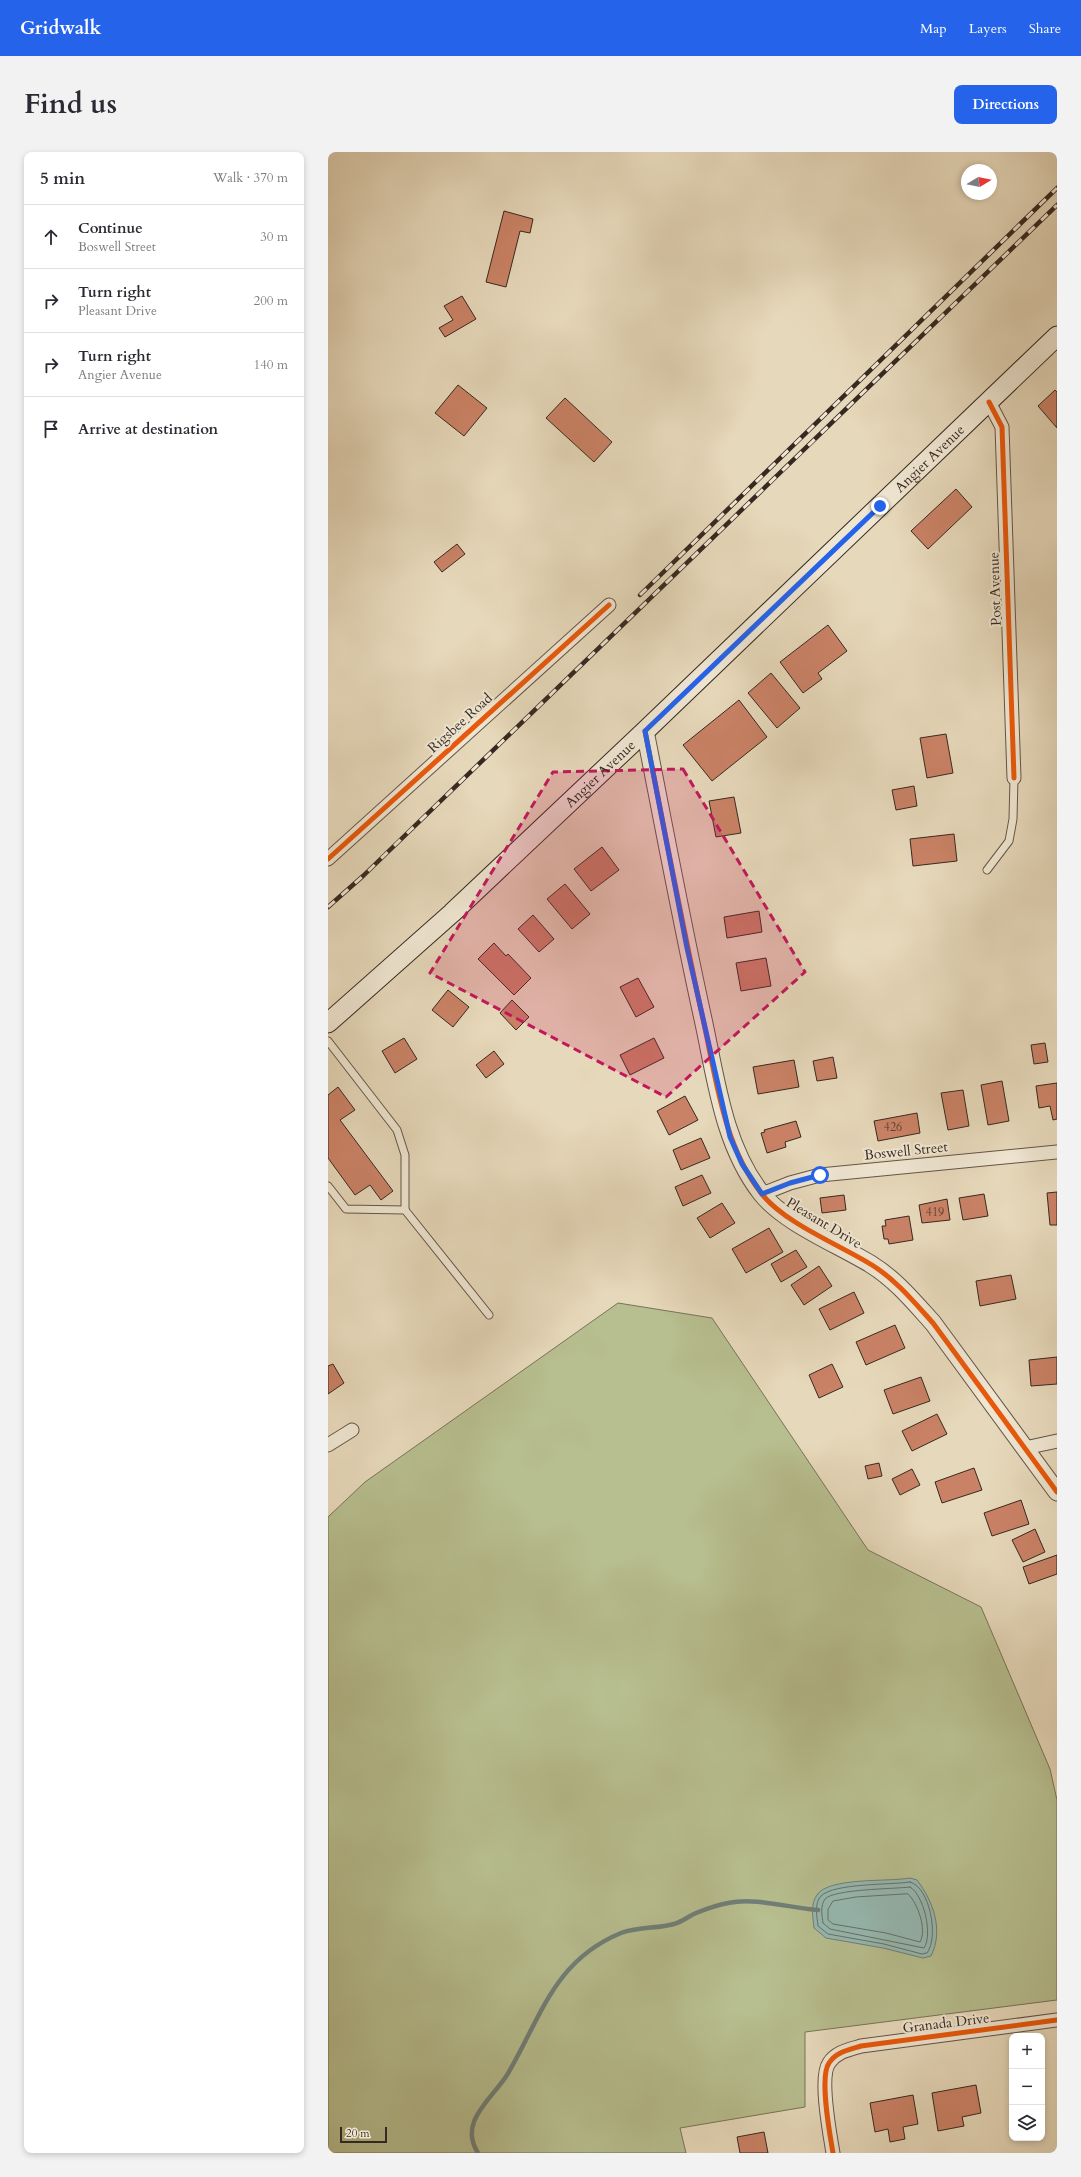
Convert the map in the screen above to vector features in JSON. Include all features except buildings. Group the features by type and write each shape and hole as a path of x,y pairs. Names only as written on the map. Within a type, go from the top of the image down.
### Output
{"main road":[{"name":"Angier Avenue","path":"328,1023 452,913 645,731 1057,336"}],"street":[{"name":"Post Avenue","path":"989,402 1002,427 1014,778"},
{"name":"Rigsbee Road","path":"328,859 609,605"},
{"name":"Pleasant Drive","path":"645,731 687,948 726,1122 742,1164 762,1194 788,1216 874,1266 895,1282 933,1323 1057,1492"},
{"name":"Boswell Street","path":"762,1194 790,1183 820,1175 1057,1152"},
{"path":"328,1445 352,1430"},
{"path":"1025,1448 1057,1441"},
{"name":"Granada Drive","path":"833,2153 826,2102 825,2074 828,2064 838,2053 861,2046 1057,2020"}],"lane":[{"path":"987,870 1009,841 1013,819 1014,778"},
{"path":"328,1041 398,1130 405,1155 405,1210 489,1315"},
{"path":"328,1186 346,1209 405,1210"}],"highlighted area":[{"path":"683,769 805,972 666,1097 430,973 553,772"}],"green space":[{"path":"618,1303 712,1318 868,1550 981,1607 1050,1769 1057,1800 1057,2000 805,2032 805,2107 680,2128 686,2153 328,2153 328,1517 365,1482"}],"water":[{"path":"910,1878 917,1880 923,1888 935,1916 937,1936 931,1956 923,1958 883,1948 826,1938 814,1928 812,1911 813,1903 817,1895 823,1889 833,1885 860,1881"}],"waterway":[{"path":"478,2153 473,2142 472,2131 474,2121 479,2112 507,2075 551,1993 564,1975 579,1959 598,1945 621,1933 635,1929 661,1927 674,1924 693,1914 716,1906 739,1901 761,1902 818,1910"}],"railway":[{"path":"640,595 1057,188"},
{"path":"328,907 363,876 1057,205"}],"cycle path":[{"path":"989,402 1002,427 1014,778"},
{"path":"328,859 609,605"},
{"path":"645,731 680,911 717,1087 729,1132 748,1174 761,1193 771,1204 784,1214 813,1233 872,1265 889,1277 904,1292 933,1323 1057,1492"},
{"path":"833,2153 826,2106 825,2080 826,2070 829,2063 835,2056 847,2050 861,2046 1057,2020"}],"route":[{"path":"820,1175 805,1178 762,1194 742,1164 730,1137 687,948 645,731 880,506"}]}
